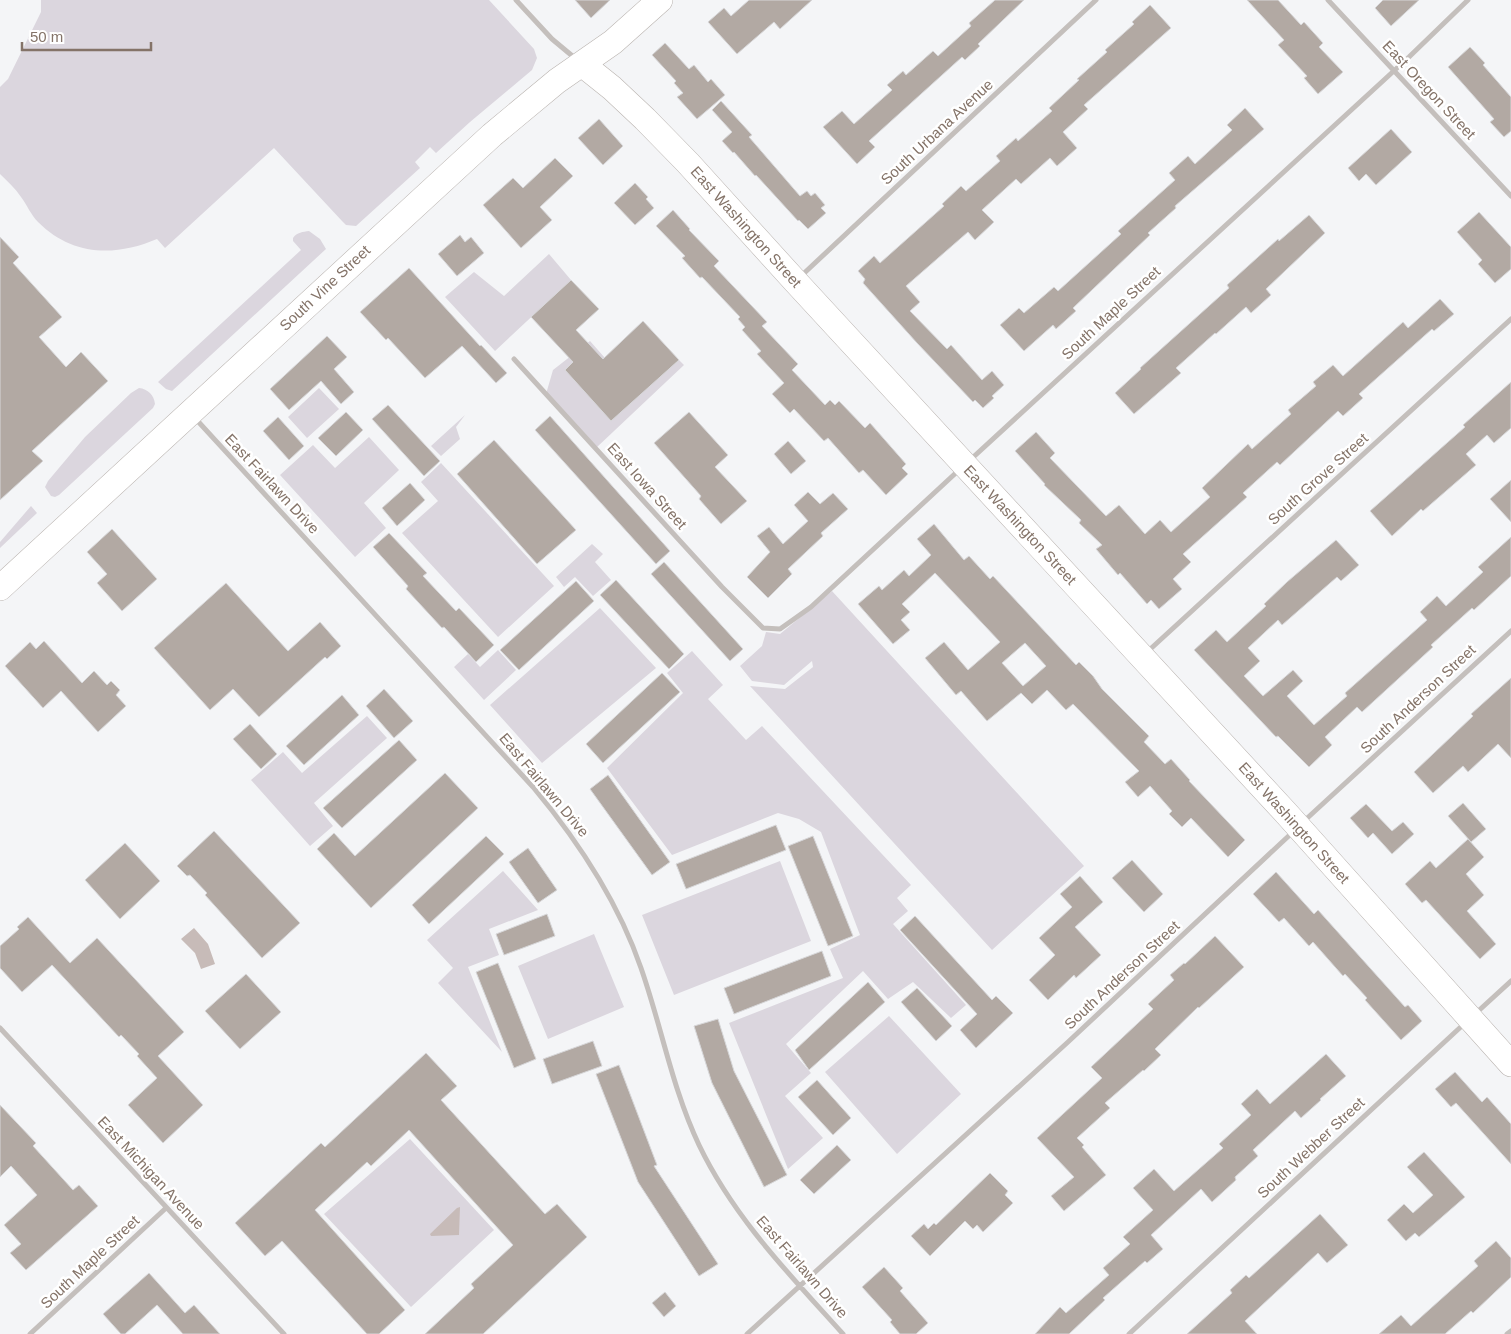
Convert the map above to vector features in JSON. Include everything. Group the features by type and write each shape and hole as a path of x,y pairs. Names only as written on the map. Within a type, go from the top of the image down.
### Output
{"main road":[{"name":"South Vine Street","path":"0,588 478,148 557,81 613,42 660,0"},
{"name":"East Washington Street","path":"582,64 612,88 688,163 1298,827 1511,1064"}],"street":[{"name":"East Washington Street","path":"516,0 558,45 582,64"},
{"name":"South Urbana Avenue","path":"795,281 1096,0"},
{"name":"East Oregon Street","path":"1328,0 1511,196"},
{"name":"South Maple Street","path":"763,628 780,629 812,607 1468,0"},
{"name":"South Grove Street","path":"1142,657 1511,319"},
{"name":"East Iowa Street","path":"514,359 722,587 763,628"},
{"name":"East Fairlawn Drive","path":"190,414 533,787 586,856 604,885 621,919 641,967 657,1018 670,1071 686,1117 700,1147 755,1235 843,1334"},
{"name":"South Anderson Street","path":"747,1334 1061,1048 1511,631"},
{"name":"South Webber Street","path":"1128,1334 1511,981"},
{"name":"East Michigan Avenue","path":"0,1028 284,1334"},
{"name":"South Maple Street","path":"30,1334 166,1208"},
{"path":"1508,1334 1511,1331"}],"shaded area":[{"path":"41,0 489,0 534,49 537,58 532,70 436,153 430,147 415,162 420,168 356,226 346,225 274,148 165,248 157,239 125,249 95,250 65,242 51,233 38,222 19,194 0,174 0,87 8,79 41,12"},
{"path":"309,231 320,239 326,249 172,391 166,389 158,382 301,250 293,241 293,238 298,233"},
{"path":"549,254 571,280 495,351 445,297 474,272 504,296"},
{"path":"590,341 605,358 654,382 679,360 684,365 596,448 546,394 553,370"},
{"path":"139,388 148,391 152,395 155,404 153,408 59,495 51,496 45,487 48,481 85,437 131,393"},
{"path":"319,388 339,409 307,438 288,417"},
{"path":"465,415 456,427 460,439 441,456 431,446"},
{"path":"369,437 399,470 364,503 386,528 355,557 280,475 313,445 335,468"},
{"path":"441,463 554,586 498,637 402,533 438,501 421,482"},
{"path":"31,506 37,513 0,548 0,542"},
{"path":"592,544 603,554 595,562 611,580 593,596 575,577 564,587 556,577"},
{"path":"832,591 1084,866 992,950 750,686 785,689 813,667 812,661 784,685 752,681 740,666 762,646 766,632 780,634"},
{"path":"600,608 656,668 542,763 490,705"},
{"path":"498,650 516,670 484,700 454,667 468,654 480,667"},
{"path":"692,651 723,685 708,699 746,740 762,726 911,885 897,898 908,911 893,924 966,1005 951,1018 913,982 888,999 863,971 786,1044 811,1073 785,1096 823,1138 788,1169 729,1023 843,978 830,949 860,935 821,832 799,819 778,813 672,855 607,768 683,693 667,673"},
{"path":"367,716 387,738 314,803 333,826 310,846 251,780 283,752 302,773"},
{"path":"780,861 811,941 674,995 642,915"},
{"path":"503,871 538,910 489,929 499,955 468,967 502,1052 438,983 453,968 427,940"},
{"path":"194,928 208,944 215,964 201,969 195,953 181,939"},
{"path":"594,934 624,1007 548,1039 518,966"},
{"path":"889,1016 961,1094 897,1154 825,1072"},
{"path":"410,1139 494,1230 411,1307 324,1214"},
{"path":"460,1207 459,1235 431,1236 430,1234"}],"building":[{"path":"575,0 610,0 591,18"},
{"path":"749,0 812,0 780,29 774,22 737,54 708,22 724,8 731,16"},
{"path":"995,0 1024,0 978,44 980,46 965,60 962,57 869,141 875,147 857,164 823,127 842,111 854,124 892,90 887,85 903,71 906,75 933,51 938,56 971,26 969,23"},
{"path":"1247,0 1278,0 1301,25 1304,22 1323,43 1319,47 1343,72 1318,94 1304,78 1307,76 1278,45 1284,40"},
{"path":"1383,0 1419,0 1391,26 1375,8"},
{"path":"1150,5 1171,28 1084,105 1088,109 1063,132 1077,148 1057,166 1050,158 1021,184 1016,179 982,210 994,222 975,240 968,232 906,286 920,302 910,311 947,349 951,345 982,380 992,371 1004,385 983,408 975,400 973,402 917,343 863,283 865,279 858,271 874,256 880,263 944,206 942,204 961,186 966,191 1000,161 996,156 1016,138 1018,141 1052,111 1049,108 1107,52 1105,50 1134,24 1132,22"},
{"path":"665,43 689,69 694,65 708,82 711,79 725,95 697,119 677,97 683,93 674,83 676,81 652,55"},
{"path":"1470,47 1511,97 1511,131 1504,137 1490,122 1494,119 1448,67"},
{"path":"721,101 752,135 749,137 800,196 807,191 811,196 815,193 825,205 821,208 826,213 808,229 798,221 722,141 732,132 712,110"},
{"path":"1245,108 1264,129 1175,206 1176,208 1148,233 1150,235 1073,308 1076,311 1056,329 1053,325 1024,351 1000,325 1019,308 1024,313 1054,287 1058,291 1121,234 1118,231 1175,180 1169,173 1188,156 1195,164 1232,130 1227,125"},
{"path":"599,119 623,146 603,165 578,138"},
{"path":"1391,129 1412,152 1376,185 1366,174 1359,181 1348,168"},
{"path":"555,158 573,176 540,207 552,220 521,248 483,205 513,178 523,188"},
{"path":"635,183 648,197 646,199 654,208 635,225 614,203"},
{"path":"673,210 689,230 719,261 714,266 767,322 762,326 798,364 792,370 825,405 830,400 835,405 839,401 865,428 870,423 906,464 902,468 908,474 886,495 863,470 859,473 828,438 824,441 794,409 790,413 772,394 784,383 757,354 761,351 742,330 745,327 738,319 740,317 702,277 700,278 682,258 685,256 656,226"},
{"path":"1479,212 1511,247 1511,269 1495,283 1478,264 1482,260 1457,232"},
{"path":"1309,215 1325,233 1266,289 1271,295 1251,313 1246,307 1215,333 1176,368 1181,373 1134,414 1115,393 1229,288 1227,285 1278,239 1279,241"},
{"path":"460,235 465,242 471,237 484,253 457,276 438,254"},
{"path":"0,237 19,257 13,263 62,317 39,337 66,367 81,352 108,381 32,451 43,461 0,500"},
{"path":"409,268 507,373 496,383 462,346 425,378 388,338 386,340 360,312"},
{"path":"571,280 599,309 576,330 603,359 643,321 679,360 611,421 565,370 573,362 531,317"},
{"path":"1440,299 1454,314 1434,331 1432,329 1359,394 1363,398 1343,416 1338,411 1280,465 1277,462 1243,493 1247,497 1183,554 1191,562 1173,579 1182,589 1159,609 1151,600 1147,604 1120,573 1118,575 1096,549 1102,545 1079,523 1081,520 1044,485 1015,451 1036,432 1055,453 1050,458 1106,516 1119,505 1145,534 1160,520 1171,532 1210,497 1202,488 1248,444 1252,449 1291,414 1288,410 1316,386 1313,382 1333,365 1343,376 1403,322 1408,328"},
{"path":"327,336 347,357 334,369 354,392 341,404 321,381 289,410 270,389"},
{"path":"1511,382 1511,428 1494,443 1487,435 1466,454 1476,465 1423,511 1421,509 1392,536 1370,511 1465,427 1463,425"},
{"path":"388,405 440,461 424,476 372,419"},
{"path":"346,412 363,430 336,456 318,438"},
{"path":"689,412 728,455 715,467 747,501 721,524 699,499 701,496 654,443"},
{"path":"550,416 670,551 656,564 535,430"},
{"path":"278,417 304,446 289,460 263,431"},
{"path":"494,440 576,530 537,564 457,474"},
{"path":"788,441 806,461 791,474 774,454"},
{"path":"1511,480 1511,522 1490,499"},
{"path":"410,483 425,500 397,526 382,508"},
{"path":"808,492 820,504 833,493 848,509 821,533 823,536 788,569 792,574 768,598 747,577 770,552 757,536 769,527 783,544 808,521 794,505"},
{"path":"934,524 964,560 969,556 990,579 993,576 1076,665 1079,662 1093,676 1102,689 1149,736 1144,742 1165,764 1171,759 1189,781 1245,840 1228,857 1191,818 1182,827 1169,814 1172,811 1150,786 1138,797 1125,782 1139,771 1073,704 1066,710 1047,690 1032,704 1021,693 987,721 961,691 956,695 925,658 944,642 968,670 1000,642 935,573 902,604 910,612 901,620 910,630 893,644 858,604 879,586 882,590 904,570 909,576 931,555 917,539","holes":["1025,643 1046,666 1023,686 1002,663"]},
{"path":"112,529 157,579 122,611 97,583 107,574 87,552"},
{"path":"389,533 427,573 423,576 456,611 459,608 494,645 476,662 406,589 408,586 373,547"},
{"path":"1511,537 1511,576 1474,610 1472,608 1431,645 1433,647 1362,712 1357,707 1325,737 1332,745 1309,767 1278,736 1276,737 1194,650 1216,630 1227,642 1266,606 1264,604 1287,582 1336,540 1359,565 1341,581 1337,577 1282,625 1278,620 1248,648 1260,661 1244,676 1263,696 1293,670 1303,681 1287,696 1314,725 1347,696 1345,693 1427,620 1420,612 1437,596 1446,606 1483,572 1478,567"},
{"path":"664,562 743,649 730,661 651,574"},
{"path":"616,580 684,654 669,669 600,595"},
{"path":"576,581 594,601 519,670 500,650"},
{"path":"226,583 288,651 320,622 341,646 327,659 325,657 259,717 233,689 210,710 154,648"},
{"path":"44,641 82,683 94,671 107,685 111,681 120,690 116,695 126,706 98,732 61,691 43,708 5,666 30,642 36,649"},
{"path":"662,673 680,692 603,763 586,744"},
{"path":"1511,678 1511,758 1498,744 1468,772 1463,766 1433,793 1414,772 1473,716 1471,714"},
{"path":"384,689 413,721 394,738 366,706"},
{"path":"342,695 359,715 304,765 286,746"},
{"path":"250,724 277,754 261,769 233,739"},
{"path":"399,740 417,760 342,828 323,808"},
{"path":"445,773 478,808 371,908 317,849 334,833 355,856"},
{"path":"608,775 670,862 652,875 590,789"},
{"path":"1463,803 1486,829 1471,842 1448,816"},
{"path":"1366,804 1392,831 1403,822 1414,834 1392,854 1373,833 1368,838 1350,818"},
{"path":"776,825 786,850 686,889 676,864"},
{"path":"214,831 300,923 262,958 205,895 207,893 190,875 187,876 177,866"},
{"path":"486,836 504,854 429,924 412,905"},
{"path":"813,836 853,936 828,946 788,846"},
{"path":"1468,839 1484,857 1466,874 1484,895 1467,911 1496,944 1480,959 1426,900 1422,903 1405,884 1430,861 1436,868"},
{"path":"125,843 160,881 120,919 85,880"},
{"path":"528,848 557,890 538,903 509,862"},
{"path":"1132,860 1163,894 1144,912 1112,878"},
{"path":"1276,872 1314,914 1318,910 1405,1007 1408,1005 1422,1021 1401,1040 1365,1000 1367,998 1345,974 1343,976 1313,942 1309,946 1284,918 1279,922 1253,894"},
{"path":"1080,876 1103,902 1075,927 1101,955 1076,978 1074,975 1048,1000 1029,980 1055,955 1039,938 1072,907 1060,894"},
{"path":"547,914 555,936 504,955 496,934"},
{"path":"915,916 992,1000 996,996 1013,1013 976,1048 960,1030 977,1014 900,930"},
{"path":"28,917 70,963 97,938 184,1032 158,1056 203,1105 163,1143 128,1105 157,1078 137,1056 139,1054 121,1035 119,1037 52,965 22,992 0,968 0,946 19,929 17,927"},
{"path":"1215,936 1244,967 1198,1007 1155,1049 1161,1055 1105,1103 1110,1108 1077,1138 1084,1145 1082,1147 1106,1175 1064,1211 1051,1196 1074,1177 1037,1138 1102,1078 1091,1067 1153,1009 1148,1004 1174,980 1170,975 1185,964"},
{"path":"822,951 831,976 734,1014 724,988"},
{"path":"498,963 536,1059 514,1068 476,972"},
{"path":"246,974 281,1012 240,1049 205,1011"},
{"path":"868,982 885,1002 809,1070 795,1050"},
{"path":"917,988 952,1026 936,1041 901,1002"},
{"path":"718,1019 734,1071 787,1175 764,1187 712,1083 694,1026"},
{"path":"593,1041 602,1066 552,1084 543,1059"},
{"path":"426,1053 457,1086 441,1100 545,1214 557,1204 587,1237 483,1334 425,1334 474,1288 471,1284 513,1245 409,1130 371,1166 367,1162 315,1210 405,1310 379,1334 367,1334 282,1241 265,1256 235,1223 321,1143 325,1147"},
{"path":"1326,1054 1346,1076 1301,1118 1295,1111 1253,1150 1258,1156 1212,1202 1201,1189 1151,1235 1163,1249 1147,1263 1145,1261 1103,1298 1105,1300 1069,1334 1035,1334 1060,1307 1066,1313 1109,1275 1103,1268 1130,1244 1123,1237 1153,1210 1133,1188 1154,1169 1174,1191 1223,1148 1219,1144 1251,1115 1241,1104 1257,1089 1270,1104"},
{"path":"619,1065 657,1165 654,1166 718,1264 699,1276 638,1182 596,1074"},
{"path":"1455,1072 1482,1102 1487,1097 1511,1124 1511,1164 1456,1103 1451,1107 1435,1089"},
{"path":"817,1080 851,1118 833,1135 798,1097"},
{"path":"0,1105 36,1143 33,1146 73,1190 79,1185 98,1206 26,1270 10,1253 21,1244 4,1225 37,1195 11,1166 0,1177"},
{"path":"837,1145 851,1160 814,1194 800,1180"},
{"path":"1424,1152 1465,1197 1419,1237 1415,1233 1406,1241 1387,1220 1404,1204 1413,1213 1433,1195 1407,1167"},
{"path":"990,1173 1008,1191 1005,1195 1013,1203 983,1232 977,1225 973,1229 965,1221 930,1256 911,1236 924,1224 928,1229 934,1223 936,1225"},
{"path":"1320,1214 1348,1245 1327,1263 1318,1253 1245,1321 1257,1334 1187,1334 1232,1293 1230,1290 1246,1275 1249,1278"},
{"path":"1496,1241 1511,1258 1511,1277 1473,1313 1471,1311 1445,1334 1379,1334 1401,1315 1411,1326 1478,1266 1474,1261"},
{"path":"884,1267 903,1288 900,1291 928,1323 916,1334 900,1334 890,1322 892,1320 862,1287"},
{"path":"149,1273 185,1313 194,1305 220,1334 183,1334 157,1305 125,1334 121,1334 103,1314"},
{"path":"665,1292 676,1306 664,1317 652,1303"}]}
